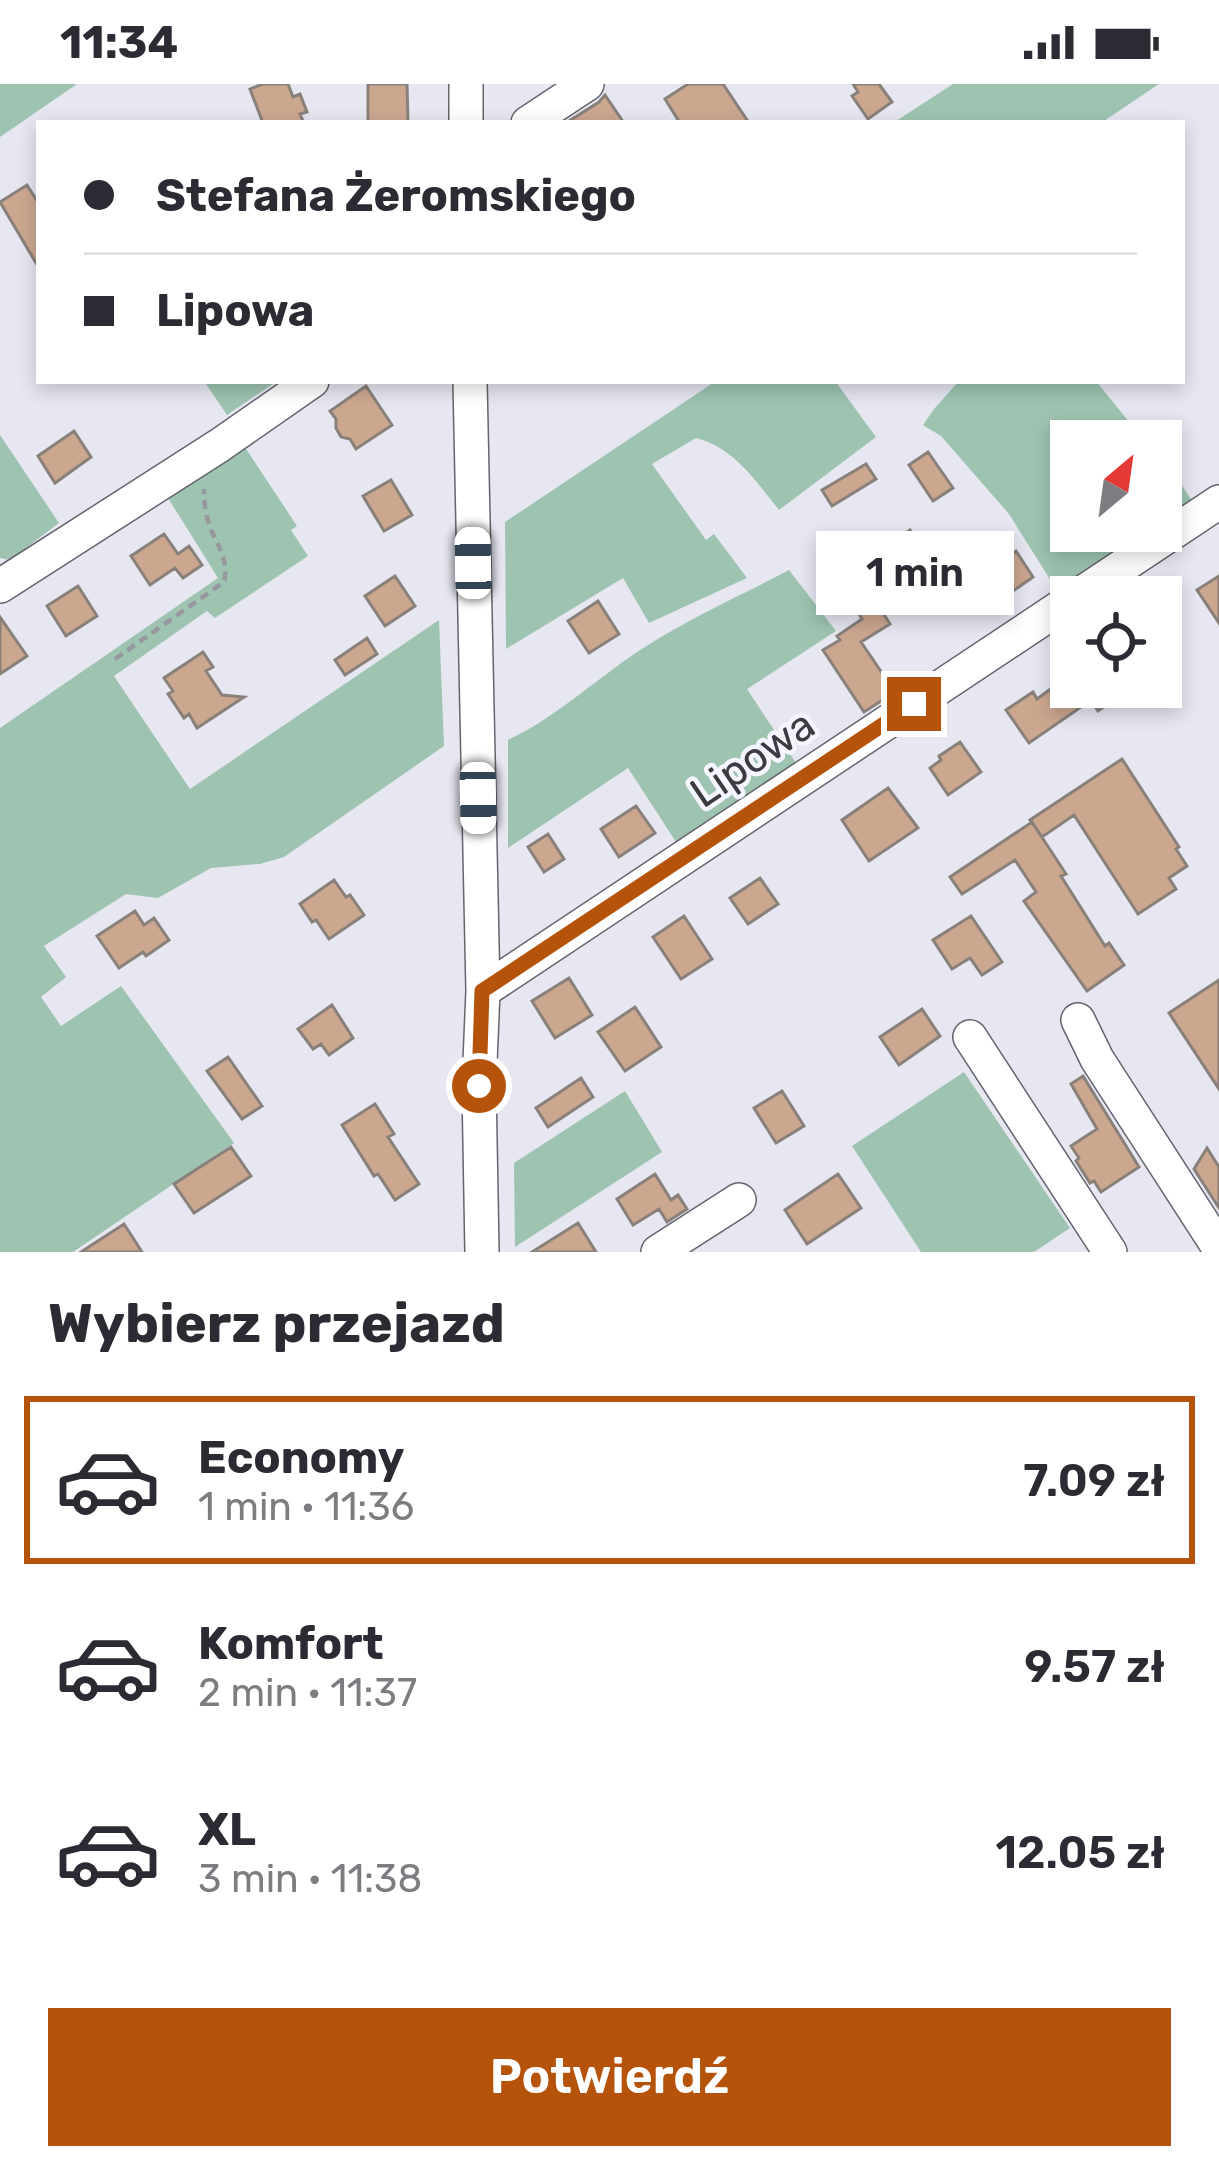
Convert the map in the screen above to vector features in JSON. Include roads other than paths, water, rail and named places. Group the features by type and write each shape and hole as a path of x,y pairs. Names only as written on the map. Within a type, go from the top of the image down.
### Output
{"street":[{"path":"466,84 466,120"},
{"path":"533,120 587,84"},
{"path":"0,586 308,384"},
{"path":"470,384 482,991 476,1249"},
{"name":"Lipowa","path":"1108,576 1219,502"},
{"name":"Lipowa","path":"482,991 1050,615"},
{"path":"1078,1020 1097,1059 1219,1248"},
{"path":"970,1037 1110,1252"},
{"path":"658,1252 739,1200"}]}
